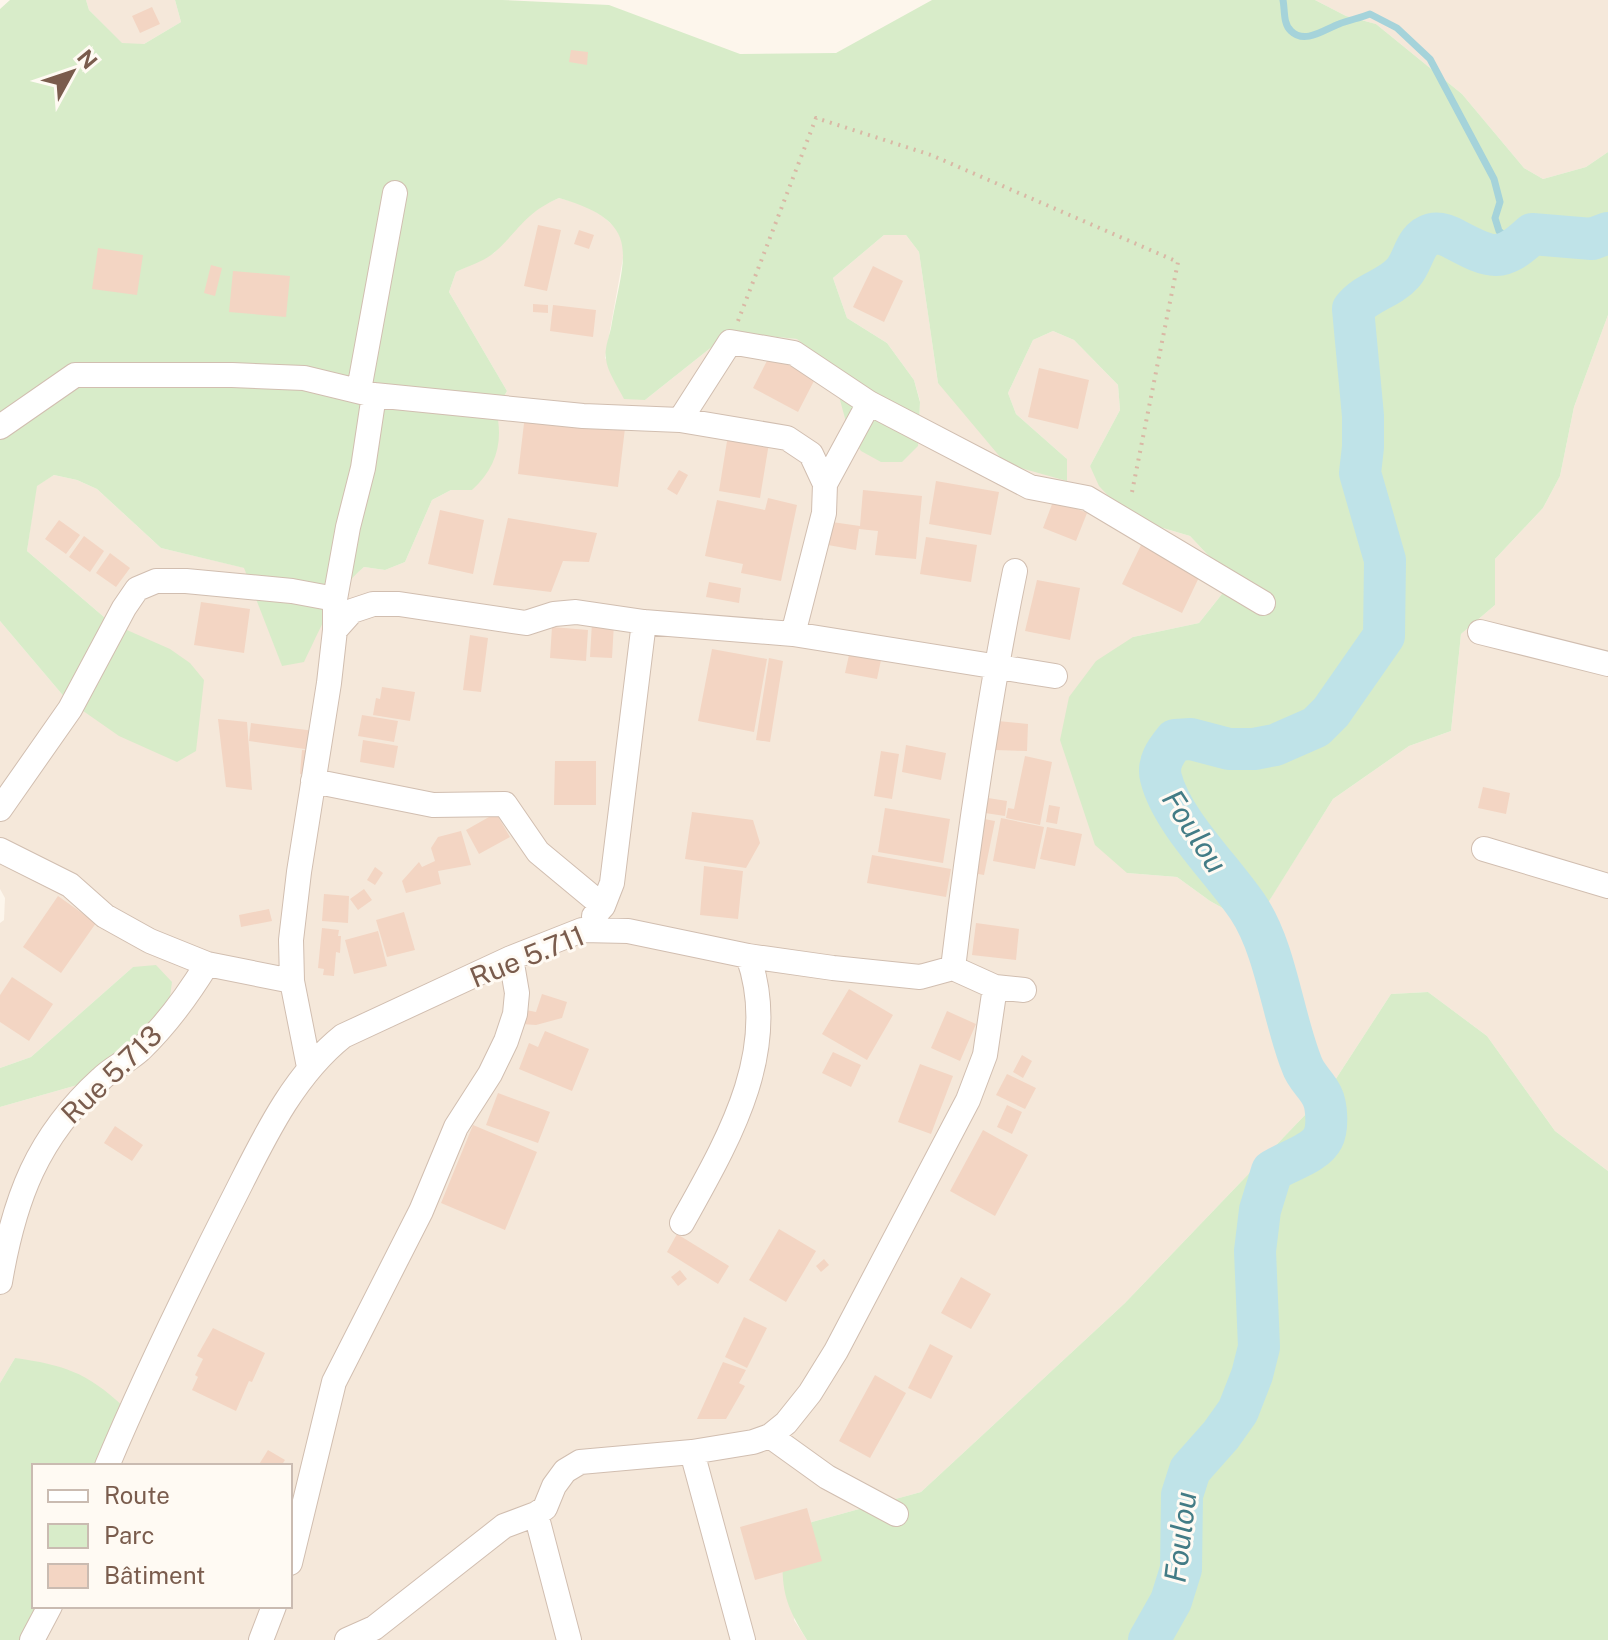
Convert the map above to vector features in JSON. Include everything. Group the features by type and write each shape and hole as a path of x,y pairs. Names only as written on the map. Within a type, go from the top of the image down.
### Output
{"street":[{"path":"309,1067 292,981 293,926 335,630 335,599 363,468 366,392 395,193"},
{"path":"680,420 730,342 794,353 869,403 1030,487 1087,498 1263,603"},
{"path":"0,427 75,375 304,378 366,392 583,416 680,420 787,438 811,454 825,484"},
{"path":"793,634 824,513 825,484 869,403"},
{"path":"1015,571 995,666 967,849 953,968 995,987 1024,990"},
{"path":"0,809 70,709 137,589 156,581 186,581 292,591 335,599"},
{"path":"335,630 352,611 373,604 399,604 526,623 554,614 576,612 644,622 793,634 1055,676"},
{"path":"582,930 603,906 612,883 644,622"},
{"path":"1480,632 1608,664"},
{"path":"313,781 433,805 505,804 538,852 603,906"},
{"path":"1484,849 1608,886"},
{"path":"0,850 70,885 105,916 150,941 207,964 292,981"},
{"name":"Rue 5.711","path":"108,1464 257,1152 309,1067 343,1036 511,958 582,930 628,931 748,956 920,977 953,968"},
{"path":"682,1223 727,1137 755,1062 760,1032 759,1003 757,979 748,956"},
{"path":"292,1555 334,1382 421,1211 456,1127 490,1074 506,1041 515,1014 517,993 511,958"},
{"name":"Rue 5.713","path":"0,1282 9,1231 23,1191 37,1158 56,1127 102,1078 139,1050 189,995 207,964"},
{"path":"347,1640 378,1634 504,1526 545,1508 554,1486 565,1471 580,1462 692,1452 753,1442 770,1436 786,1423 810,1393 836,1351 968,1100 985,1055 995,987"},
{"path":"770,1436 827,1477 896,1514"},
{"path":"692,1452 743,1640"},
{"path":"536,1514 569,1640"},
{"path":"32,1640 49,1608"},
{"path":"261,1640 273,1608"}],"path":[{"path":"730,342 816,118 931,155 1178,262 1126,521"}],"shaded area":[{"path":"86,0 175,0 181,22 144,44 122,44 89,10"},
{"path":"1315,0 1608,0 1608,152 1586,167 1543,179 1524,168 1462,94 1376,24 1346,16"},
{"path":"559,198 581,204 600,214 616,228 625,247 605,358 645,400 713,346 756,335 798,339 918,446 920,401 914,380 887,343 847,318 833,278 884,235 906,235 919,252 938,383 1067,459 1016,414 1008,393 1033,340 1053,331 1074,340 1118,385 1120,410 1090,466 1129,518 1190,536 1220,568 1226,589 1199,623 1133,637 1127,873 1177,877 1237,916 1244,940 1333,799 1409,746 1451,731 1461,634 1495,605 1495,559 1543,508 1560,476 1574,407 1608,315 1608,1171 1555,1131 1487,1036 1428,992 1391,994 1328,1091 1125,1303 921,1492 812,1522 794,1620 807,1640 27,1640 43,1608 292,1608 292,1464 98,1464 15,1358 0,1383 0,1107 88,1082 133,967 31,1057 0,1068 0,923 4,920 5,898 0,889 0,621 66,699 111,623 27,551 36,486 54,475 77,480 97,489 161,548 245,568 282,665 347,581 364,567 385,570 405,562 432,500 451,490 472,490 496,410 507,391 449,292 456,272 494,253 521,221 538,207"}],"green space":[{"path":"10,0 86,0 89,10 122,43 144,44 181,22 175,0 502,0 609,5 740,54 836,53 932,0 1315,0 1346,16 1376,24 1462,94 1524,168 1543,179 1586,167 1608,152 1608,315 1574,407 1560,476 1543,508 1495,559 1495,605 1461,634 1451,731 1409,746 1333,799 1244,941 1237,916 1177,877 1127,873 1095,845 1060,740 1069,697 1096,661 1133,637 1199,623 1226,589 1220,568 1190,536 1129,518 1099,486 1090,466 1120,410 1118,385 1074,340 1053,331 1033,340 1008,393 1016,414 1067,459 1067,481 1006,464 938,383 919,252 906,235 884,235 833,278 847,318 887,343 914,380 920,402 918,446 902,462 881,462 861,451 849,433 831,367 797,339 756,335 713,346 645,400 624,399 611,374 606,355 623,262 617,231 606,219 587,208 559,198 538,209 492,255 456,272 449,292 507,391 496,410 498,444 487,473 472,490 451,490 432,500 405,562 385,570 364,567 354,577 329,611 304,662 282,666 244,568 161,548 97,489 77,480 54,475 37,486 27,551 111,623 170,649 190,663 204,680 196,751 177,762 119,736 66,699 0,621 0,9"},
{"path":"156,965 172,982 169,1004 88,1082 0,1107 0,1068 31,1057 133,967"},
{"path":"1428,992 1487,1036 1555,1131 1608,1171 1608,1640 807,1640 793,1616 786,1595 783,1546 812,1522 921,1492 1125,1303 1328,1091 1391,994"},
{"path":"15,1358 74,1372 97,1385 123,1406 101,1464 32,1464 32,1608 43,1608 27,1640 0,1640 0,1383"}],"building":[{"path":"152,7 160,24 140,33 132,16"},
{"path":"571,50 588,52 587,65 569,62"},
{"path":"538,225 561,230 547,291 524,286"},
{"path":"579,230 594,235 589,249 574,244"},
{"path":"98,248 143,255 137,295 92,289"},
{"path":"211,265 222,268 215,296 204,293"},
{"path":"873,266 903,281 884,322 853,307"},
{"path":"233,271 290,276 286,317 229,312"},
{"path":"533,304 548,305 548,313 533,312"},
{"path":"553,305 596,310 593,337 550,331"},
{"path":"770,355 815,379 798,412 753,388"},
{"path":"1039,368 1089,380 1078,429 1028,417"},
{"path":"525,415 625,428 618,487 518,474"},
{"path":"728,435 769,443 760,498 719,491"},
{"path":"679,470 688,475 677,495 667,489"},
{"path":"936,481 999,492 991,535 929,524"},
{"path":"863,490 922,496 916,559 875,555 878,531 859,529 856,550 828,545 832,522 860,526"},
{"path":"768,498 797,505 781,581 741,573 743,564 705,556 717,500 765,510"},
{"path":"1054,499 1087,513 1076,541 1043,528"},
{"path":"440,510 484,520 473,574 428,564"},
{"path":"508,518 597,533 589,562 563,561 551,592 493,585"},
{"path":"59,520 80,535 66,554 45,539"},
{"path":"84,536 104,551 90,572 69,557"},
{"path":"926,537 977,545 971,582 920,574"},
{"path":"1143,541 1202,571 1182,613 1122,584"},
{"path":"110,553 130,568 116,587 96,573"},
{"path":"1037,580 1080,588 1070,640 1025,631"},
{"path":"709,582 741,588 739,603 706,597"},
{"path":"201,602 250,609 244,653 194,645"},
{"path":"592,622 614,623 612,658 590,657"},
{"path":"552,627 588,630 586,661 550,658"},
{"path":"470,635 488,638 481,692 463,690"},
{"path":"712,649 767,659 754,732 698,721"},
{"path":"849,655 881,660 877,679 845,673"},
{"path":"769,658 783,661 770,742 756,740"},
{"path":"382,687 415,692 410,721 373,715"},
{"path":"362,715 398,721 394,742 358,736"},
{"path":"218,719 247,722 252,790 226,787"},
{"path":"998,721 1028,724 1027,751 995,750"},
{"path":"251,723 315,731 312,750 249,741"},
{"path":"363,740 398,746 394,768 360,762"},
{"path":"906,745 946,753 941,780 902,772"},
{"path":"302,750 315,751 313,775 300,774"},
{"path":"881,751 899,754 892,799 874,796"},
{"path":"1025,756 1052,762 1040,825 1006,818 1008,808 1014,809"},
{"path":"555,761 596,761 596,805 554,805"},
{"path":"1483,787 1510,793 1506,814 1478,808"},
{"path":"988,798 1007,801 1005,816 985,813"},
{"path":"1049,805 1060,807 1057,824 1046,822"},
{"path":"885,808 950,819 943,863 878,852"},
{"path":"692,812 753,820 760,843 746,868 685,859"},
{"path":"496,813 510,837 479,854 466,830"},
{"path":"1001,818 1044,827 1035,869 993,861"},
{"path":"984,819 995,821 984,875 973,873"},
{"path":"1047,827 1082,834 1075,866 1040,859"},
{"path":"461,831 471,865 438,871 441,884 406,893 402,881 419,862 422,867 435,861 431,848 438,837"},
{"path":"872,855 951,869 946,897 867,883"},
{"path":"704,866 743,871 738,919 700,915"},
{"path":"375,867 383,873 375,885 367,880"},
{"path":"364,889 372,900 358,910 350,899"},
{"path":"324,894 349,896 348,923 322,921"},
{"path":"58,896 96,923 61,973 23,947"},
{"path":"269,909 272,921 241,927 239,915"},
{"path":"404,912 415,950 387,957 376,920"},
{"path":"976,923 1019,929 1016,960 972,955"},
{"path":"322,928 339,930 338,936 341,936 334,976 323,975 324,969 318,968"},
{"path":"378,931 387,966 354,974 345,940"},
{"path":"12,977 53,1004 29,1041 0,1022 0,995"},
{"path":"849,989 893,1015 867,1060 822,1034"},
{"path":"542,994 567,1002 562,1018 536,1025 521,1024 526,1010 536,1012"},
{"path":"947,1011 976,1024 960,1061 931,1048"},
{"path":"545,1031 589,1049 572,1091 519,1069 529,1043 538,1047"},
{"path":"833,1052 861,1065 851,1087 822,1073"},
{"path":"1022,1055 1032,1061 1023,1078 1013,1072"},
{"path":"920,1064 953,1076 931,1134 898,1122"},
{"path":"1007,1074 1036,1088 1025,1109 996,1095"},
{"path":"498,1093 550,1112 538,1143 486,1125"},
{"path":"1007,1105 1022,1112 1012,1134 997,1127"},
{"path":"473,1125 537,1152 505,1230 441,1203"},
{"path":"115,1126 143,1145 132,1161 104,1143"},
{"path":"983,1130 1028,1155 995,1216 950,1191"},
{"path":"779,1229 816,1251 786,1302 749,1280"},
{"path":"677,1234 729,1266 718,1284 667,1252"},
{"path":"824,1259 829,1265 821,1272 816,1266"},
{"path":"680,1270 687,1279 678,1286 671,1277"},
{"path":"961,1277 991,1294 971,1329 941,1313"},
{"path":"744,1317 767,1328 747,1368 725,1357"},
{"path":"213,1328 265,1353 236,1411 192,1390 203,1359 197,1356"},
{"path":"930,1344 953,1356 931,1399 908,1388"},
{"path":"723,1362 746,1370 739,1383 745,1386 726,1419 697,1419"},
{"path":"875,1375 906,1393 870,1458 839,1441"},
{"path":"268,1450 285,1460 282,1464 259,1464"},
{"path":"807,1508 822,1561 755,1580 740,1527"}],"waterway":[{"path":"1283,0 1287,25 1297,35 1315,35 1370,14 1397,28 1430,59 1494,179 1500,202 1495,218 1499,231 1518,247"},
{"name":"Foulou","path":"1149,1640 1171,1601 1181,1569 1182,1495 1190,1470 1238,1411 1252,1375 1259,1347 1255,1251 1260,1210 1272,1171 1319,1144 1325,1134 1326,1123 1324,1100 1302,1065 1273,964 1258,926 1249,909 1176,812 1161,778 1161,762 1175,740 1191,739 1229,749 1254,749 1275,745 1316,727 1331,712 1384,636 1385,560 1360,473 1363,416 1353,309 1397,279 1407,268 1421,241 1432,234 1444,235 1496,255 1512,250 1532,234 1592,239 1608,233"}]}
